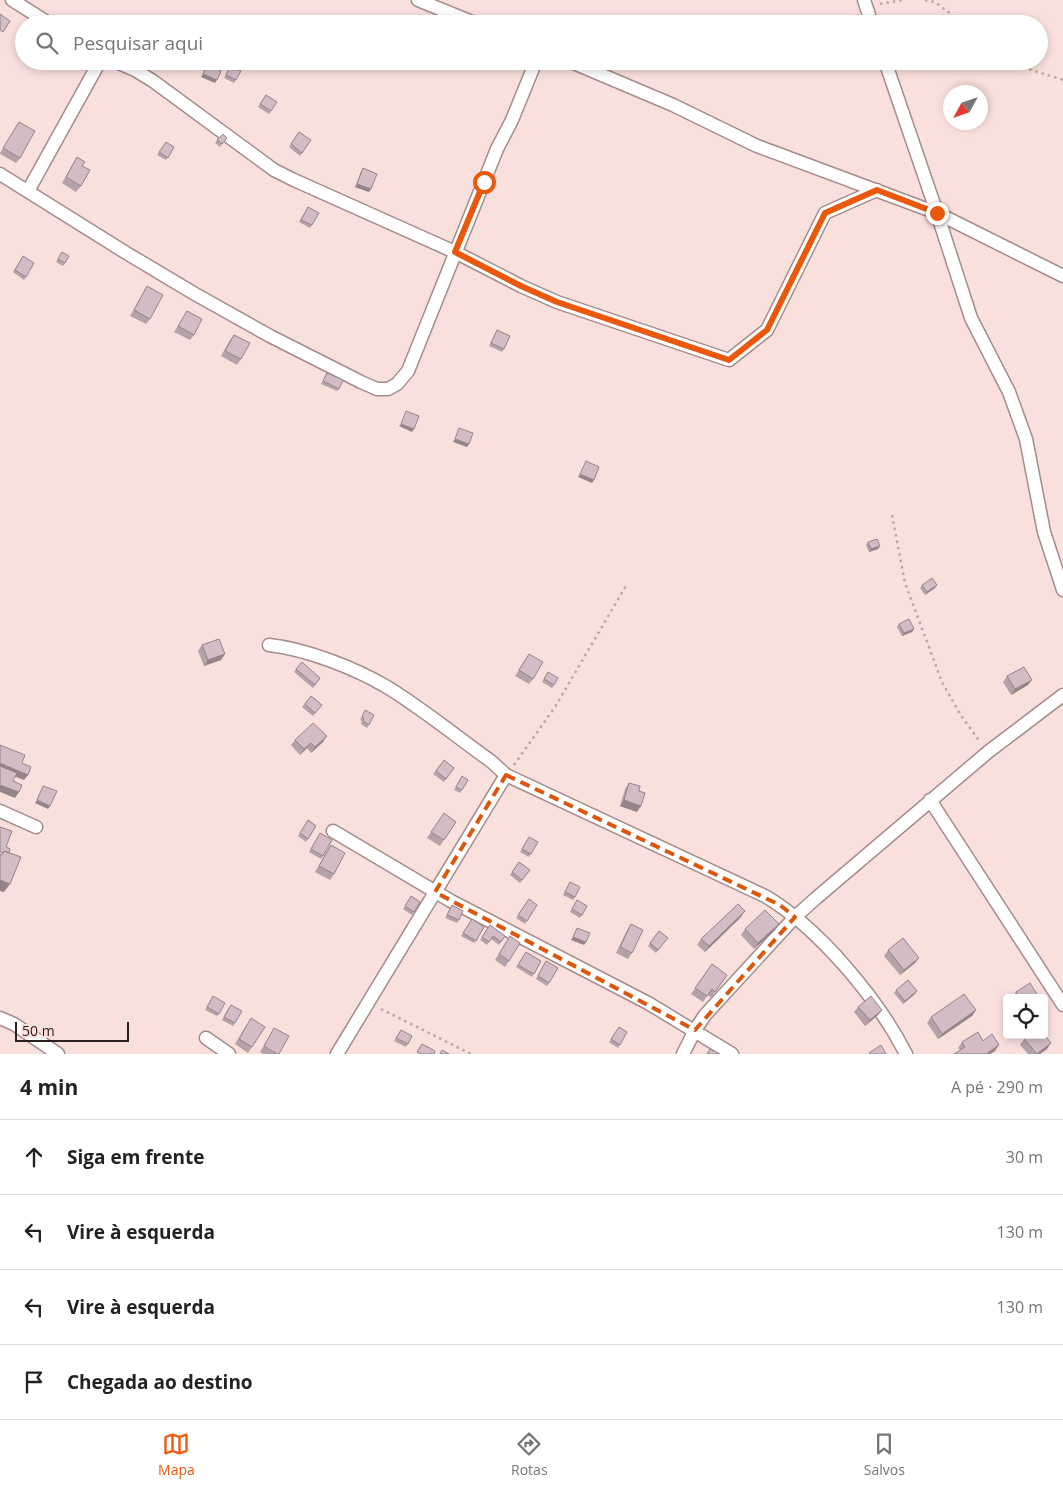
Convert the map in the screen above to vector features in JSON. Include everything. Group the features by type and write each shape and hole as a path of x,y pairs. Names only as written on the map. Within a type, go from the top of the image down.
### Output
{"street":[{"path":"12,0 36,15"},
{"path":"418,0 454,15"},
{"path":"28,191 95,70"},
{"path":"135,70 153,81 274,170 455,252 557,302 729,360 767,330 825,213 877,190"},
{"path":"0,174 128,254 262,332 361,382 382,390 397,384 408,371 497,149 512,120 532,70"},
{"path":"590,70 673,105 757,146 937,213 1063,276"},
{"path":"888,70 971,318 1009,392 1022,425 1044,532 1063,590"},
{"path":"269,645 301,651 361,674 386,687 492,762 506,775 766,896 795,917 842,963 877,1006 906,1054"},
{"path":"683,1054 695,1030 723,995 795,917 930,800 988,752 1063,695"},
{"path":"337,1054 506,775"},
{"path":"930,800 1063,1005"},
{"path":"0,811 36,826"},
{"path":"334,831 435,892 648,1003 732,1054"},
{"path":"0,1018 14,1024 58,1054"},
{"path":"206,1038 229,1054"}],"path":[{"path":"865,4 902,0"},
{"path":"925,0 935,2 952,15"},
{"path":"1032,70 1063,80"},
{"path":"892,515 905,583 942,682 960,714 988,752"},
{"path":"506,775 555,707 627,584"},
{"path":"368,1003 471,1054"}],"highlighted area":[{"path":"506,775 780,905 795,917 695,1030 435,892"}],"building":[{"path":"0,14 10,21 3,32 0,30"},
{"path":"205,70 221,71 217,80 203,74"},
{"path":"228,70 241,71 236,80 226,75"},
{"path":"266,95 277,102 271,111 260,104"},
{"path":"19,122 35,131 20,158 3,148"},
{"path":"299,132 311,140 302,153 291,144"},
{"path":"223,134 227,138 222,144 217,140"},
{"path":"166,142 174,147 168,158 159,152"},
{"path":"77,157 85,162 82,166 90,170 81,186 66,177"},
{"path":"363,168 377,174 371,189 357,184"},
{"path":"308,207 319,213 312,225 301,220"},
{"path":"62,252 69,256 65,263 58,259"},
{"path":"23,256 34,263 26,277 15,270"},
{"path":"147,286 163,295 150,319 134,310"},
{"path":"187,311 202,319 194,335 178,326"},
{"path":"497,330 510,336 504,349 491,343"},
{"path":"234,335 250,343 241,359 225,351"},
{"path":"327,373 343,380 339,389 323,381"},
{"path":"406,411 419,416 414,429 401,424"},
{"path":"459,428 473,433 469,444 455,439"},
{"path":"586,461 599,467 594,480 580,474"},
{"path":"877,539 880,546 871,549 868,542"},
{"path":"932,578 937,585 927,592 922,585"},
{"path":"909,619 914,629 904,633 899,624"},
{"path":"219,639 225,654 208,660 202,645"},
{"path":"529,654 543,662 533,679 519,670"},
{"path":"302,662 320,678 315,685 296,669"},
{"path":"1024,667 1032,680 1015,689 1007,676"},
{"path":"548,672 558,678 554,685 544,679"},
{"path":"311,696 322,705 315,713 305,704"},
{"path":"365,710 374,715 369,725 363,721 364,718 362,717"},
{"path":"313,723 327,736 315,747 311,743 304,749 295,740"},
{"path":"0,745 25,755 22,763 31,767 28,775 0,763"},
{"path":"444,760 454,768 446,779 436,771"},
{"path":"0,766 17,773 13,781 22,785 19,792 0,785"},
{"path":"462,776 468,780 462,790 456,787"},
{"path":"629,783 640,786 639,791 645,793 641,806 624,800"},
{"path":"43,786 57,791 50,806 37,800"},
{"path":"444,813 456,822 444,840 431,832"},
{"path":"308,820 316,826 308,839 300,833"},
{"path":"0,827 12,831 6,847 10,849 9,853 0,852"},
{"path":"320,833 332,840 323,856 311,849"},
{"path":"529,837 538,842 531,854 522,849"},
{"path":"331,845 345,853 334,874 319,866"},
{"path":"4,851 21,857 10,884 0,880 0,854 2,855"},
{"path":"519,862 530,870 522,880 512,872"},
{"path":"570,882 580,887 575,897 565,892"},
{"path":"411,896 420,902 414,912 405,906"},
{"path":"529,899 537,905 527,921 518,915"},
{"path":"577,900 587,906 582,915 572,909"},
{"path":"738,904 745,911 709,946 701,939"},
{"path":"452,905 463,911 459,920 447,915"},
{"path":"765,910 779,924 758,943 745,929"},
{"path":"472,919 484,927 476,941 463,933"},
{"path":"631,924 643,930 632,953 620,947"},
{"path":"490,925 505,936 501,942 493,936 489,942 482,937"},
{"path":"577,928 590,933 586,942 573,937"},
{"path":"659,931 668,938 658,950 650,943"},
{"path":"510,936 520,943 509,961 499,954"},
{"path":"903,938 919,958 904,970 888,950"},
{"path":"526,952 541,961 534,974 518,965"},
{"path":"546,961 558,968 549,983 538,976"},
{"path":"712,964 727,975 715,992 712,989 707,996 695,988"},
{"path":"908,980 917,991 905,1001 896,990"},
{"path":"1030,983 1037,994 1017,994 1016,992"},
{"path":"964,994 976,1010 942,1034 931,1017"},
{"path":"213,996 225,1003 219,1014 207,1007"},
{"path":"871,996 882,1010 870,1020 858,1007"},
{"path":"231,1005 242,1011 235,1023 224,1017"},
{"path":"251,1018 265,1027 252,1047 239,1039"},
{"path":"619,1027 627,1032 620,1045 611,1039"},
{"path":"274,1028 289,1036 279,1054 264,1046"},
{"path":"401,1030 412,1036 408,1044 396,1038"},
{"path":"978,1032 983,1041 992,1034 999,1045 986,1054 954,1054 965,1047 962,1042"},
{"path":"1024,1039 1048,1039 1051,1043 1037,1054"},
{"path":"422,1044 435,1051 434,1054 421,1054 417,1052"},
{"path":"881,1045 886,1054 869,1053"},
{"path":"710,1049 720,1054 707,1054"},
{"path":"442,1050 449,1054 440,1054"}],"route":[{"path":"484,182 455,252 557,302 729,360 767,330 825,213 877,190 937,213"}]}
